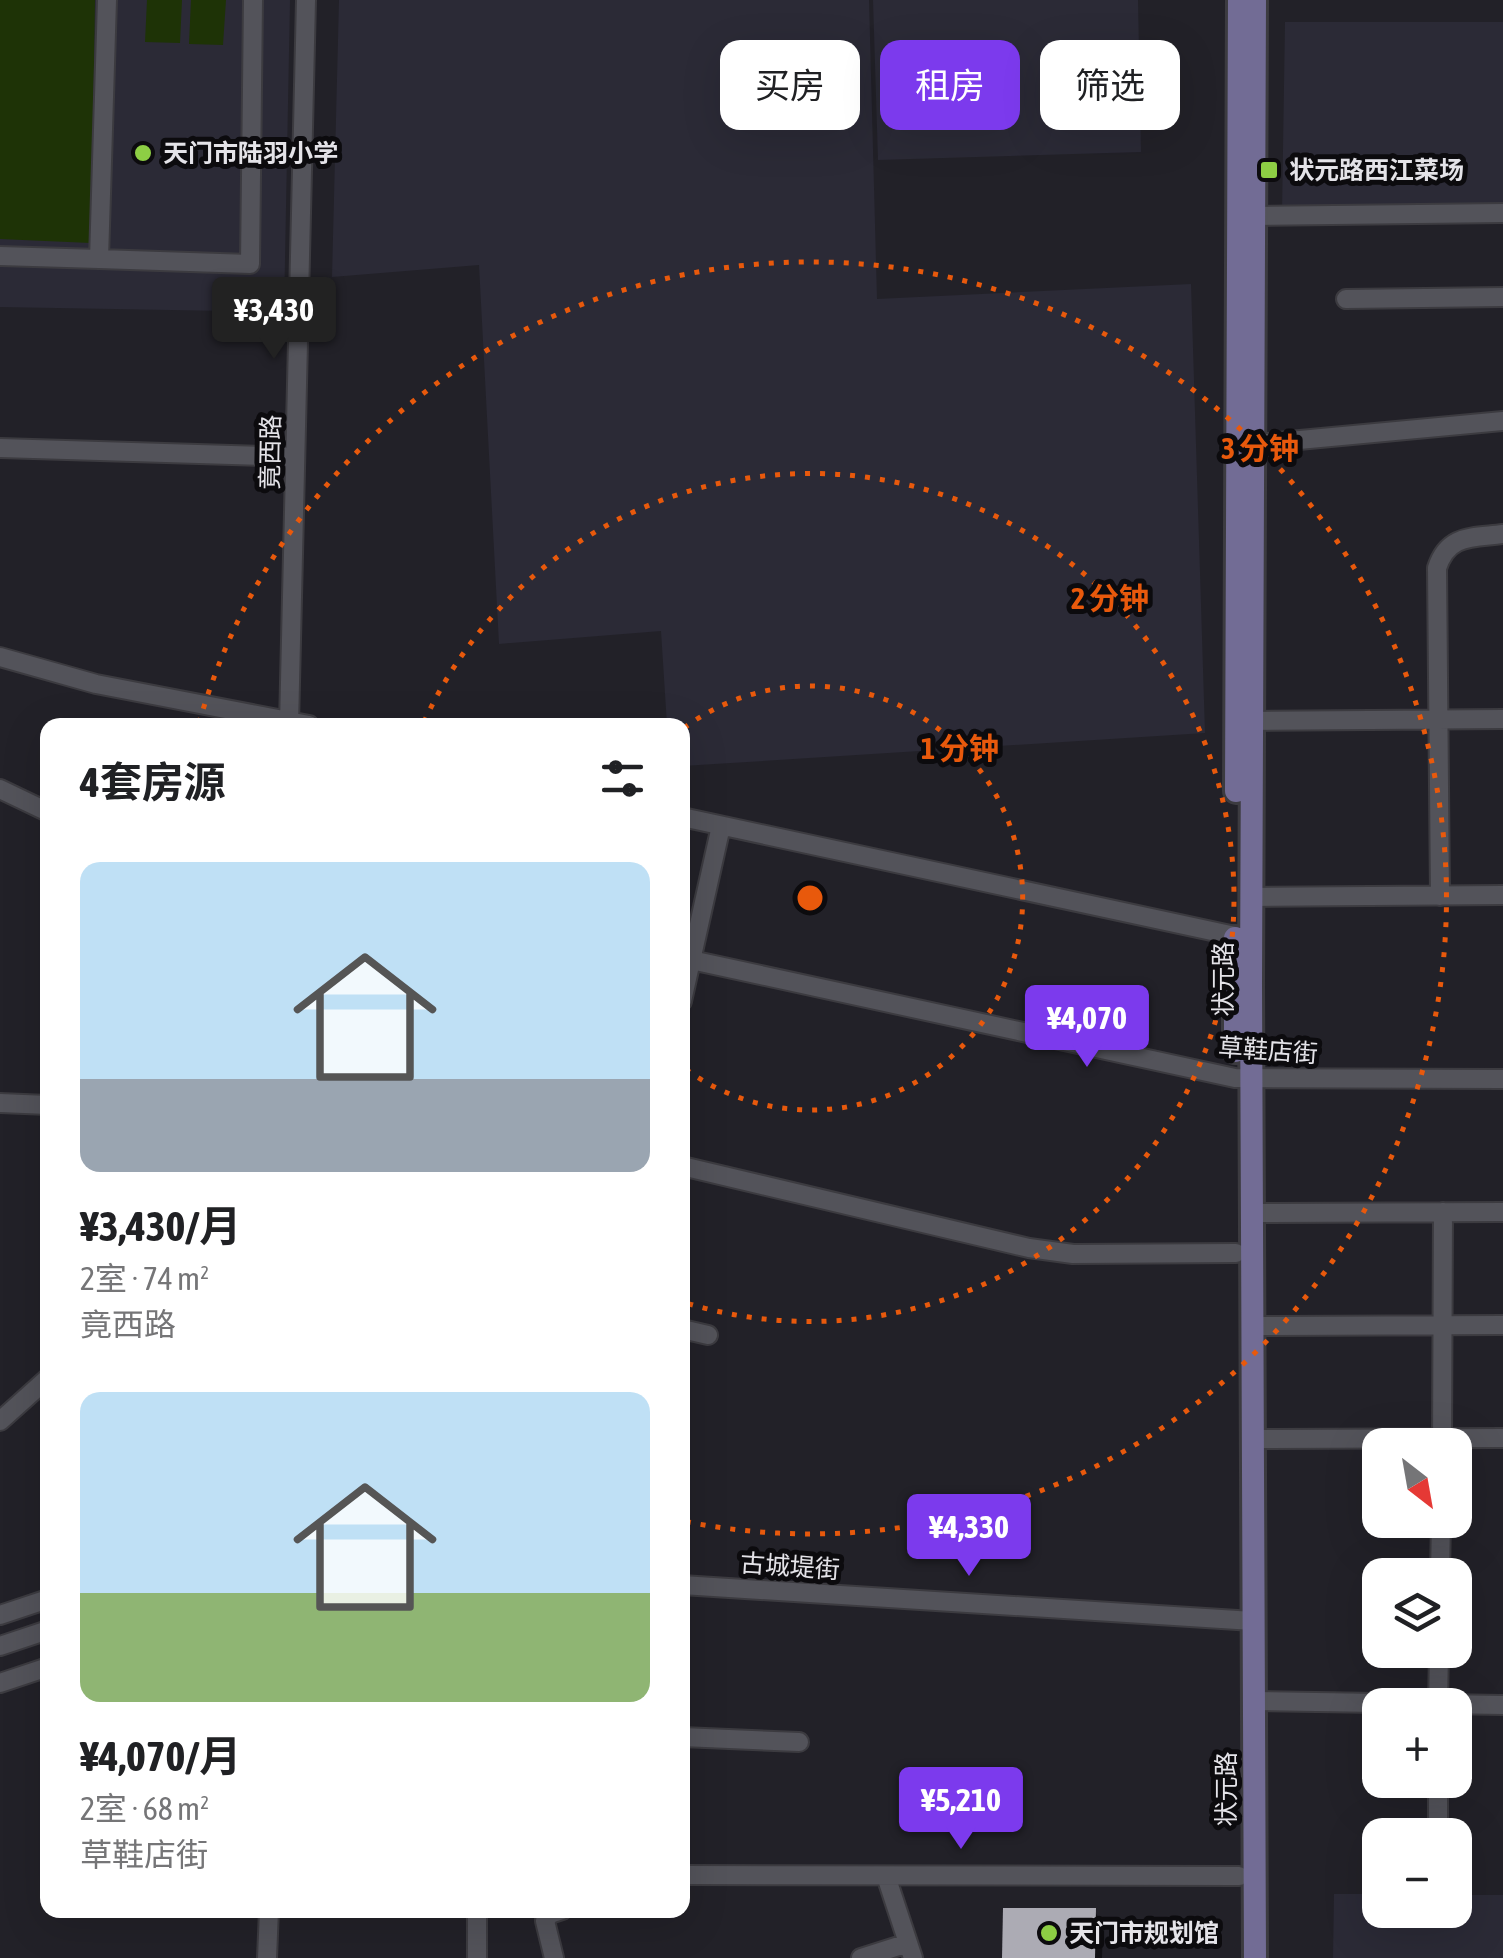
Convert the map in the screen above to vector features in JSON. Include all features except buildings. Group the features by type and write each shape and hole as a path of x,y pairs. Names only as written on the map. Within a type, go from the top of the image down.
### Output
{"main road":[{"name":"状元路","path":"1239,0 1252,721 1251,897 1236,1253 1245,1620 1254,1702 1254,1958"},
{"name":"状元路","path":"1239,1958 1238,1876 1252,1439 1252,1213 1235,936 1254,216 1255,0"}],"street":[{"path":"99,259 106,0"},
{"path":"0,256 250,264 253,0"},
{"name":"竟西路","path":"289,718 306,0"},
{"path":"1254,216 1503,214"},
{"path":"1346,299 1503,296 1503,311"},
{"path":"1245,445 1503,421"},
{"path":"0,448 295,458"},
{"path":"1440,896 1437,568 1442,552 1452,543 1503,534"},
{"path":"0,657 96,684 264,718"},
{"path":"1252,721 1503,719"},
{"path":"0,789 40,808"},
{"path":"690,819 1235,936"},
{"path":"690,947 721,826"},
{"path":"1251,897 1503,896"},
{"name":"草鞋店街","path":"690,960 1243,1079 1503,1079"},
{"path":"0,1103 40,1105"},
{"path":"690,1168 1029,1248 1073,1254 1236,1253"},
{"path":"1442,1212 1442,1428"},
{"path":"1252,1213 1503,1212"},
{"path":"1252,1326 1503,1325"},
{"path":"690,1331 708,1334"},
{"path":"0,1422 40,1385"},
{"path":"1472,1440 1503,1438"},
{"path":"1252,1439 1362,1441"},
{"name":"古城堤街","path":"690,1585 1245,1620"},
{"path":"0,1615 40,1602"},
{"path":"0,1646 40,1633"},
{"path":"0,1683 40,1670"},
{"path":"1254,1702 1362,1703"},
{"path":"1472,1705 1503,1705"},
{"path":"690,1737 799,1742"},
{"path":"690,1875 1238,1876"},
{"path":"860,1958 910,1950 886,1876"},
{"path":"267,1958 269,1918"},
{"path":"477,1918 477,1958"},
{"path":"547,1918 554,1958"}],"shaded area":[{"name":"天门市陆羽小学","path":"0,0 290,0 284,312 0,307"},
{"path":"339,0 869,0 877,299 1191,284 1205,733 690,766 690,718 667,718 661,631 499,644 479,265 332,277"},
{"path":"873,0 1138,0 1139,40 1040,40 1040,130 1141,130 1141,152 878,160"},
{"path":"1285,22 1503,22 1503,211 1282,213"},
{"path":"1334,1894 1362,1894 1362,1928 1472,1928 1472,1895 1503,1895 1503,1958 1333,1958"}],"green space":[{"path":"0,0 95,0 91,243 0,239"},
{"path":"147,0 182,0 180,43 145,42"},
{"path":"191,0 226,0 223,45 189,44"}],"place":[{"name":"天门市陆羽小学","path":"143,153"},
{"name":"状元路西江菜场","path":"1269,170"},
{"name":"天门市规划馆","path":"1049,1933"}]}
